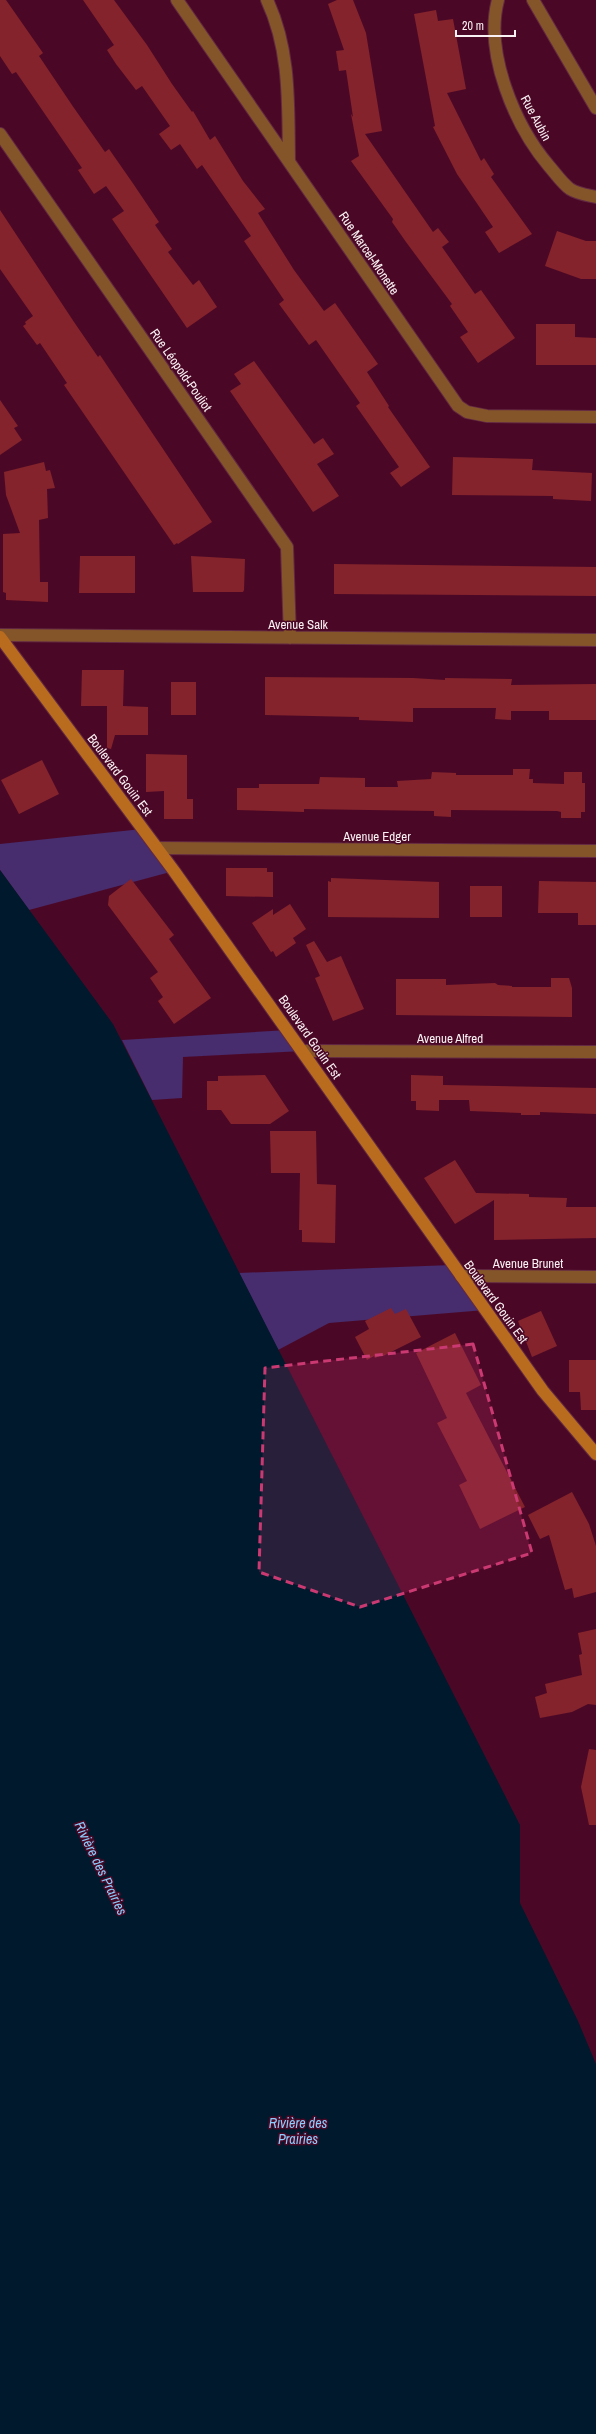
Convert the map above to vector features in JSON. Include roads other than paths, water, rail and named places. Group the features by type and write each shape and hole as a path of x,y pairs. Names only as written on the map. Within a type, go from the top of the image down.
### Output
{"street":[{"name":"Rue Marcel-Monette","path":"177,0 458,406 467,412 488,416 596,417"},
{"path":"267,0 276,19 287,68 289,161"},
{"name":"Rue Aubin","path":"498,0 494,15 496,40 500,63 512,108 543,159 562,182 580,193 596,197"},
{"path":"533,0 596,108"},
{"name":"Rue Léopold-Pouliot","path":"0,134 287,547 290,638"},
{"name":"Avenue Salk","path":"0,636 596,640"},
{"name":"Boulevard Gouin Est","path":"0,636 157,848 303,1051 543,1391 596,1454"},
{"name":"Avenue Edger","path":"157,848 596,851"},
{"name":"Avenue Alfred","path":"303,1051 596,1052"},
{"name":"Avenue Brunet","path":"461,1276 596,1277"}],"water":[{"name":"Rivière des Prairies","path":"0,870 113,1024 520,1825 520,1903 578,2021 596,2064 596,2434 0,2434"}]}
